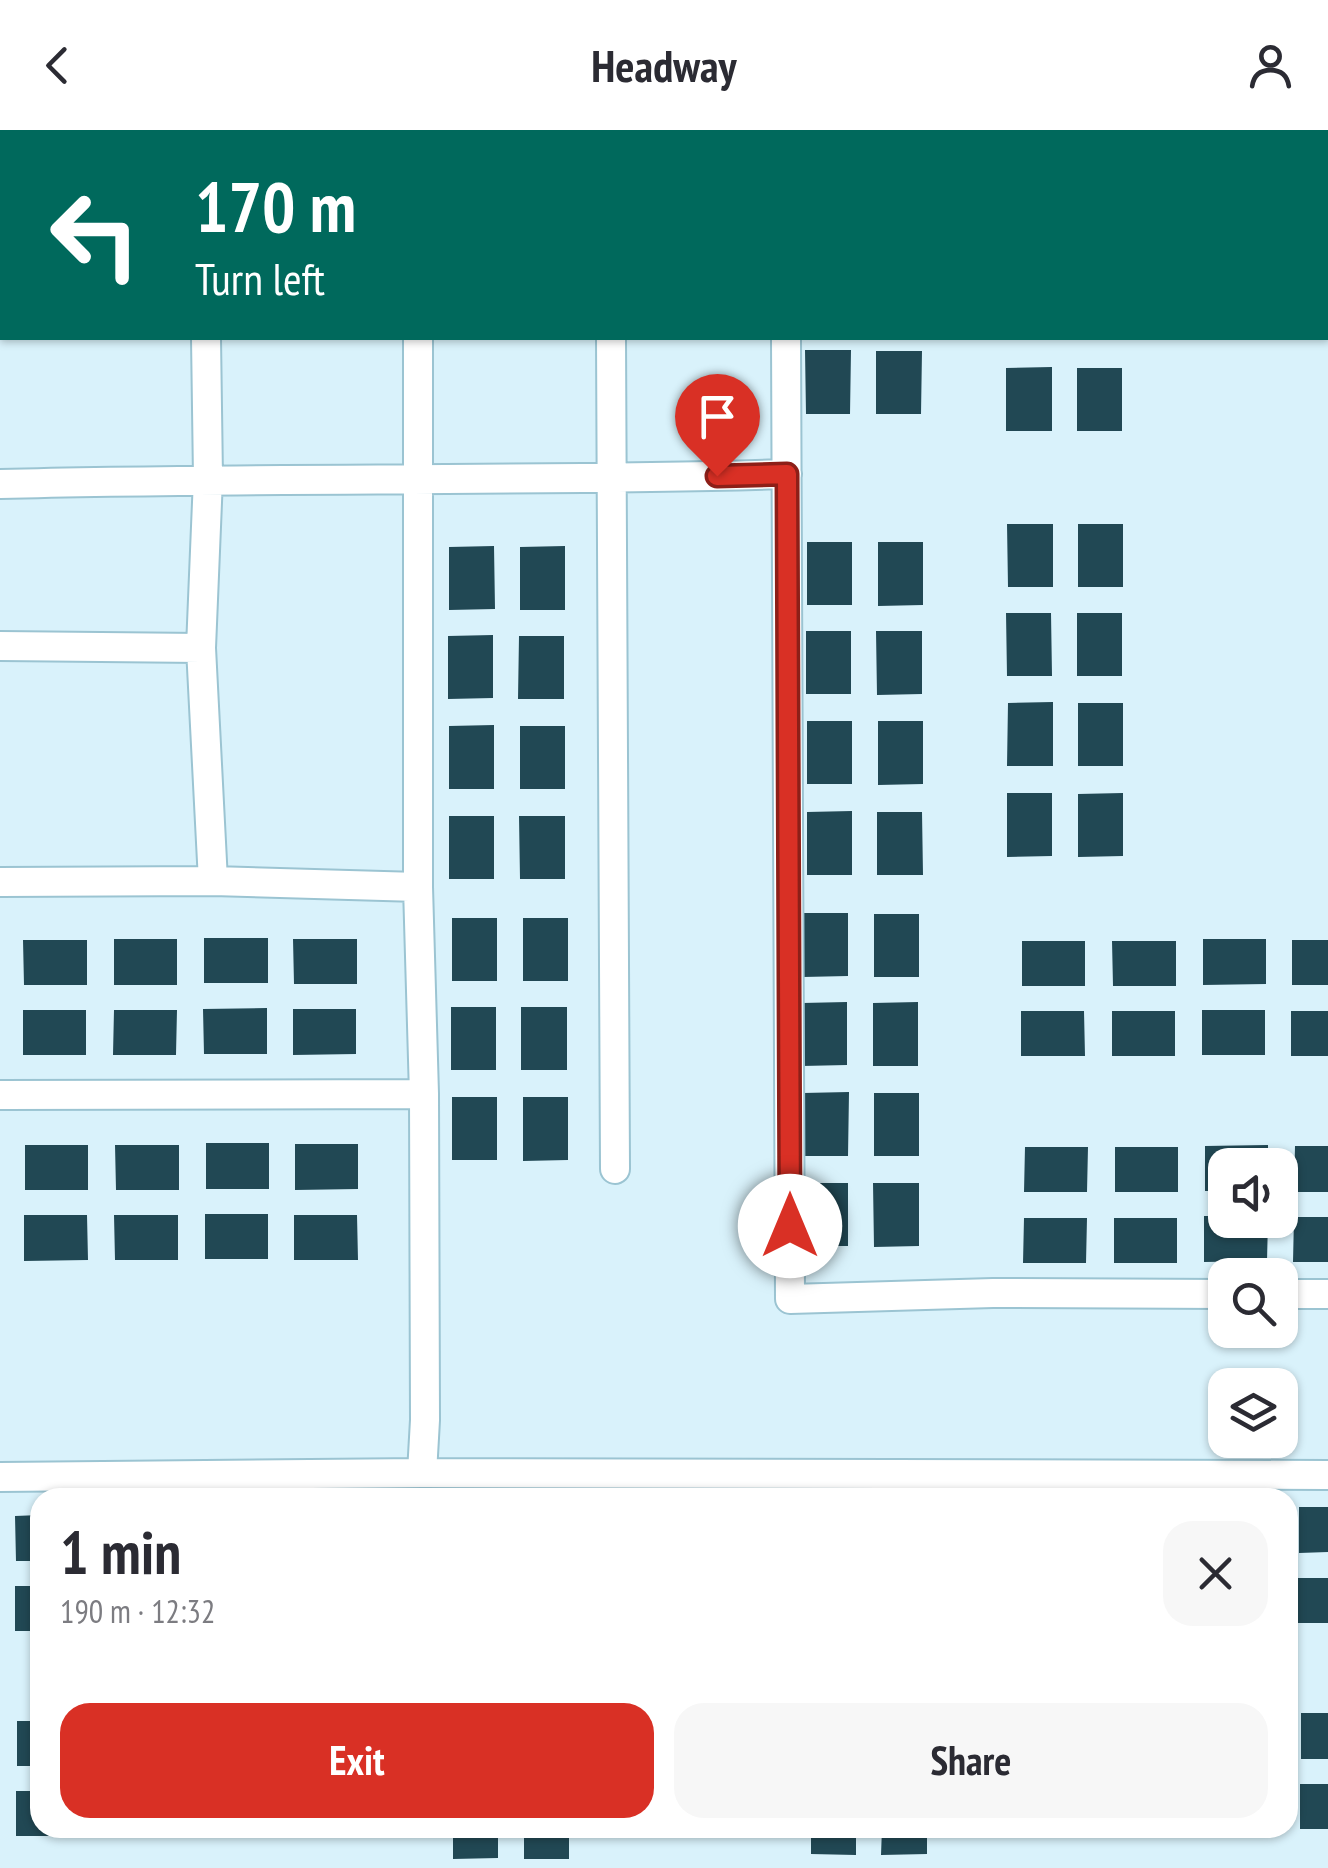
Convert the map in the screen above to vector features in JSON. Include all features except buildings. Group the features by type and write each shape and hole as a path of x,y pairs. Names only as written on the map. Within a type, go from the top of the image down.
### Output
{"street":[{"path":"206,340 208,478 201,648 213,881"},
{"path":"418,340 418,887 424,1094 422,1473"},
{"path":"611,340 615,1169"},
{"path":"786,340 790,1300 993,1293 1208,1294"},
{"path":"0,484 208,478 611,480 787,474"},
{"path":"0,646 201,648"},
{"path":"0,882 213,881 418,887"},
{"path":"0,1095 424,1094"},
{"path":"1298,1294 1328,1294"},
{"path":"0,1477 422,1473 1328,1475"}],"route":[{"path":"717,476 787,474 790,1226"}]}
